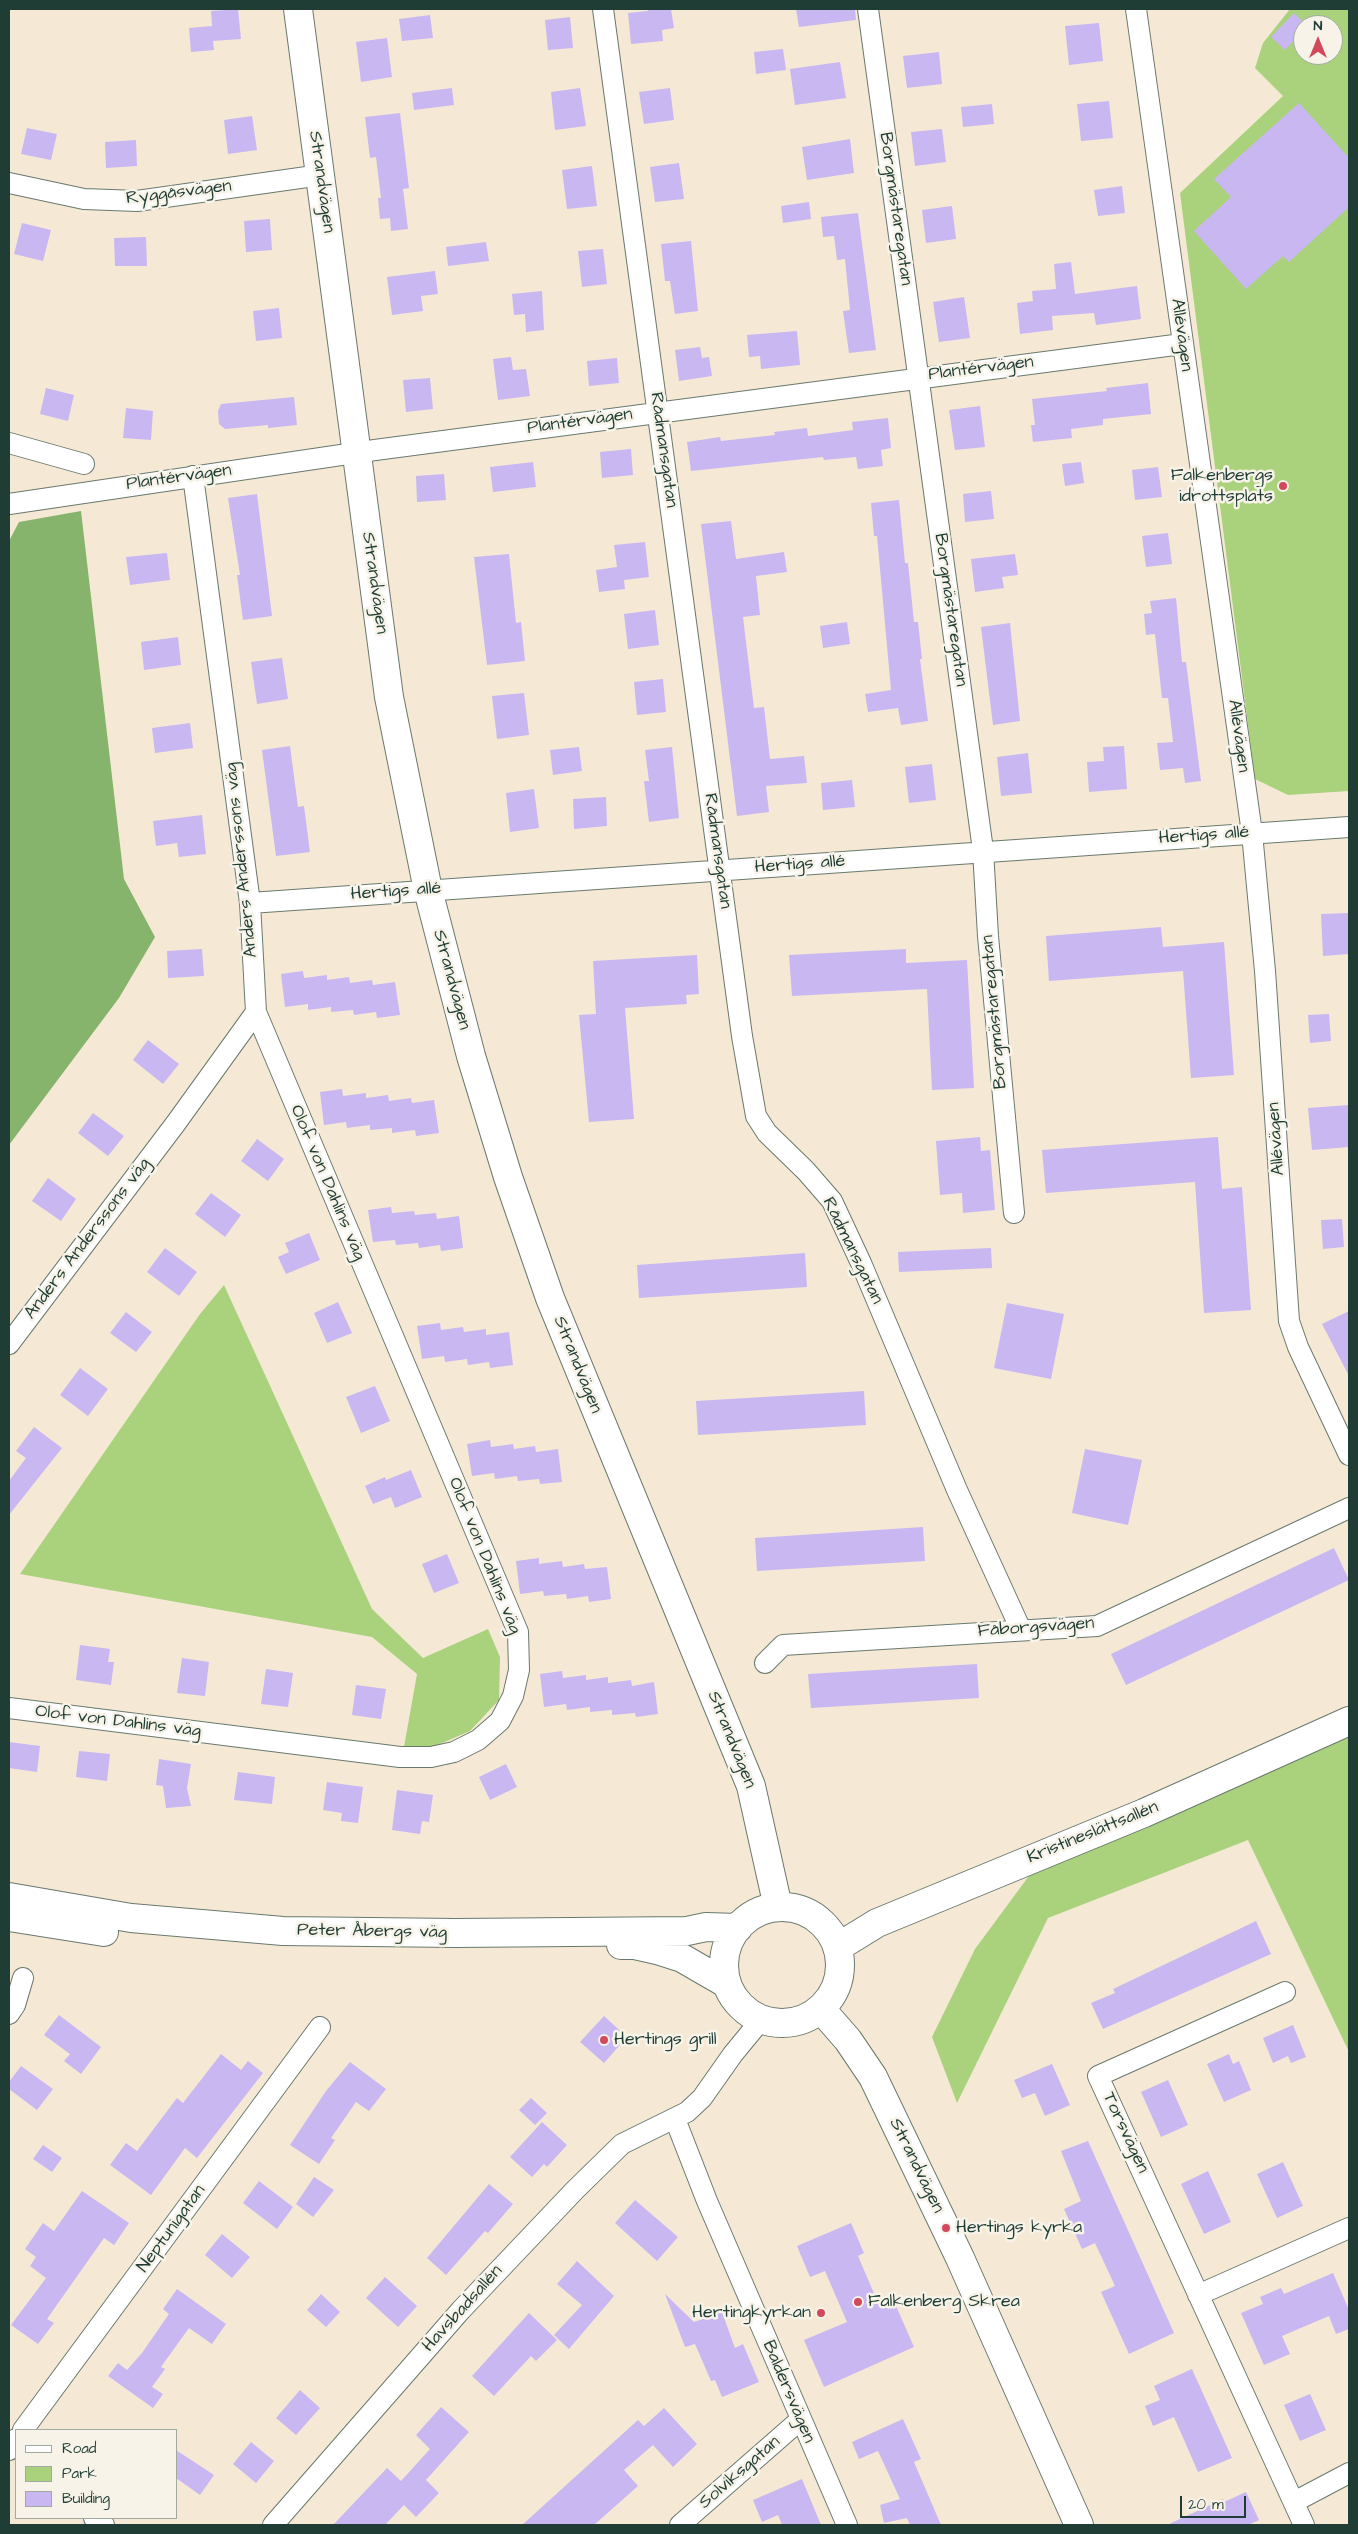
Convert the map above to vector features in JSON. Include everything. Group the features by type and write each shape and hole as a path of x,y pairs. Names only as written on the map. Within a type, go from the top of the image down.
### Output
{"street":[{"name":"Strandvägen","path":"298,9 389,697 428,890 471,1056 508,1177 554,1308 751,1786 778,1907"},
{"name":"Rådmansgatan","path":"604,9 742,1036 756,1116 767,1133 806,1171 832,1201 861,1263 957,1490 1021,1630"},
{"name":"Borgmästaregatan","path":"868,9 983,850 988,936 1014,1213"},
{"name":"Allévägen","path":"1136,9 1252,833 1265,971 1290,1321 1298,1347 1349,1456"},
{"name":"Ryggåsvägen","path":"9,183 84,199 137,201 321,175"},
{"name":"Plantérvägen","path":"9,504 357,452 918,377 1182,344"},
{"path":"9,443 84,464"},
{"name":"Anders Anderssons väg","path":"9,1344 176,1123 256,1012 250,902 193,476"},
{"name":"Hertigs allé","path":"250,902 1349,826"},
{"name":"Olof von Dahlins väg","path":"9,1708 390,1756 431,1757 454,1752 478,1740 500,1721 513,1696 519,1670 518,1632 256,1012"},
{"name":"Fåborgsvägen","path":"765,1663 783,1645 1097,1626 1349,1508"},
{"name":"Kristineslättsallén","path":"838,1947 877,1923 1144,1812 1349,1721"},
{"name":"Peter Åbergs väg","path":"9,1897 131,1918 282,1930 456,1934 687,1930 706,1927 738,1928"},
{"path":"778,1907 801,1910 815,1917 826,1927 838,1947 841,1969 838,1984 831,1998 821,2009 809,2017 796,2022 775,2023 761,2020 740,2006 727,1984 724,1971 726,1951 738,1928 756,1913 778,1907"},
{"name":"Peter Åbergs väg","path":"9,1917 129,1935 226,1943 287,1945 635,1945 682,1958 727,1984"},
{"path":"9,2014 15,2005 23,1978"},
{"name":"Torsvägen","path":"1285,1992 1098,2076 1304,2525"},
{"name":"Strandvägen","path":"821,2009 848,2040 873,2077 972,2284 1079,2525"},
{"name":"Havsbadsallén","path":"273,2525 461,2310 575,2190 622,2144 687,2112 702,2098 733,2054 761,2020"},
{"name":"Neptunigatan","path":"24,2429 320,2027"},
{"name":"Baldersvägen","path":"675,2119 707,2201 847,2525"},
{"path":"1198,2294 1349,2228"},
{"name":"Solviksgatan","path":"680,2525 800,2420"},
{"path":"1294,2502 1349,2473"}],"green space":[{"name":"Falkenbergs idrottsplats","path":"1290,9 1349,9 1349,791 1288,795 1255,779 1180,193 1283,96 1255,68 1263,43"},
{"path":"81,511 124,879 155,937 119,998 9,1145 9,541 19,522"},
{"path":"224,1285 372,1609 423,1658 488,1629 500,1657 499,1700 470,1731 435,1746 404,1747 417,1674 372,1637 20,1574 200,1314"},
{"path":"1349,1735 1349,2052 1248,1840 1048,1918 957,2103 932,2037 975,1949 1037,1865"}],"building":[{"path":"238,9 241,39 213,41 214,50 191,52 189,28 212,26 211,11"},
{"path":"647,9 671,9 674,28 662,30 663,41 631,44 628,13 648,11"},
{"path":"796,9 855,9 856,20 799,27"},
{"path":"1294,13 1296,15 1293,15 1293,42 1285,50 1271,37"},
{"path":"430,15 433,38 402,41 399,19"},
{"path":"570,17 573,48 548,50 545,20"},
{"path":"1099,23 1103,61 1069,65 1065,26"},
{"path":"387,38 392,77 361,82 356,42"},
{"path":"783,49 786,70 756,74 754,52"},
{"path":"939,52 942,84 907,88 903,56"},
{"path":"840,62 846,98 795,105 790,69"},
{"path":"452,88 454,105 414,110 412,93"},
{"path":"580,88 586,126 555,130 551,92"},
{"path":"670,88 674,120 644,124 639,92"},
{"path":"1109,101 1113,138 1081,141 1077,104"},
{"path":"1299,103 1349,158 1349,207 1289,262 1283,256 1246,289 1194,231 1231,197 1214,179"},
{"path":"992,104 994,124 963,127 961,107"},
{"path":"400,113 409,188 403,189 408,229 391,231 390,218 380,219 378,198 381,198 376,157 370,158 365,117"},
{"path":"252,116 257,150 228,154 224,120"},
{"path":"27,128 57,134 51,160 21,154"},
{"path":"942,129 946,162 915,166 911,132"},
{"path":"850,139 854,173 807,180 802,147"},
{"path":"136,140 137,166 106,168 105,142"},
{"path":"679,163 684,199 655,202 650,167"},
{"path":"592,166 597,206 567,209 562,170"},
{"path":"1122,186 1125,213 1098,216 1094,190"},
{"path":"809,202 811,219 783,223 781,206"},
{"path":"952,206 956,239 926,243 922,210"},
{"path":"858,213 876,350 849,353 843,311 850,310 845,259 837,260 834,236 823,237 821,217"},
{"path":"270,219 272,250 246,252 244,221"},
{"path":"22,223 51,230 43,261 14,254"},
{"path":"146,237 147,266 115,266 114,238"},
{"path":"691,241 698,311 675,314 670,281 665,281 661,244"},
{"path":"486,242 489,261 448,266 446,247"},
{"path":"603,249 607,284 582,287 578,251"},
{"path":"1071,262 1075,294 1137,286 1141,319 1096,325 1094,313 1052,316 1053,330 1020,334 1017,303 1033,301 1032,291 1056,289 1054,264"},
{"path":"435,271 438,294 421,296 423,311 392,315 387,277"},
{"path":"542,291 544,330 526,332 525,314 514,315 512,294"},
{"path":"964,297 970,338 939,342 933,302"},
{"path":"279,308 282,338 256,341 253,311"},
{"path":"797,331 800,365 761,369 760,356 749,357 747,335"},
{"path":"700,347 702,358 709,357 712,376 679,381 675,350"},
{"path":"511,357 513,370 526,369 530,396 498,400 493,359"},
{"path":"617,358 619,383 589,386 587,361"},
{"path":"430,378 433,409 406,412 403,380"},
{"path":"1148,383 1151,414 1103,419 1103,425 1071,429 1072,438 1033,442 1031,425 1035,425 1032,399 1107,391 1106,388"},
{"path":"46,388 74,395 68,421 40,414"},
{"path":"294,397 297,425 268,428 268,425 225,429 219,424 218,411 221,404"},
{"path":"980,406 985,447 955,450 949,410"},
{"path":"126,408 153,411 151,440 123,438"},
{"path":"888,418 891,448 881,450 883,466 858,469 856,457 824,460 823,457 691,471 687,442 720,437 721,441 775,435 774,432 807,428 808,436 853,430 852,422"},
{"path":"631,449 633,475 602,478 600,452"},
{"path":"533,462 536,487 493,492 490,467"},
{"path":"1081,462 1084,483 1065,486 1062,464"},
{"path":"1158,467 1162,497 1135,500 1132,470"},
{"path":"444,474 446,500 417,502 416,476"},
{"path":"991,491 994,519 965,522 963,494"},
{"path":"257,494 272,616 243,620 237,575 240,575 228,498"},
{"path":"899,500 905,563 908,563 914,622 918,622 922,659 920,659 928,721 901,725 898,708 868,712 865,694 891,690 877,536 874,536 871,503"},
{"path":"731,521 736,559 784,552 787,572 756,576 760,615 743,617 754,708 764,707 770,759 804,756 807,783 766,786 769,812 737,816 701,524"},
{"path":"1168,533 1172,564 1146,567 1142,536"},
{"path":"645,542 649,577 624,580 625,589 599,592 596,570 617,567 614,545"},
{"path":"167,553 170,580 130,585 126,557"},
{"path":"509,554 516,623 521,622 525,661 487,665 474,557"},
{"path":"1015,554 1018,575 1002,577 1004,588 975,592 971,559"},
{"path":"1176,598 1182,662 1186,662 1201,781 1185,783 1183,768 1160,770 1157,743 1173,742 1168,698 1162,698 1155,634 1146,635 1144,614 1152,613 1150,601"},
{"path":"655,610 659,645 628,649 624,614"},
{"path":"847,622 850,644 823,648 820,626"},
{"path":"1010,623 1020,721 993,725 981,627"},
{"path":"178,637 181,665 144,670 141,642"},
{"path":"282,658 288,699 257,704 251,662"},
{"path":"663,679 666,712 637,715 634,682"},
{"path":"524,693 529,735 497,739 492,696"},
{"path":"190,723 193,748 155,753 152,728"},
{"path":"290,746 298,807 304,806 310,852 276,856 262,750"},
{"path":"1124,746 1127,789 1089,792 1087,762 1104,761 1103,747"},
{"path":"579,747 582,771 553,775 550,750"},
{"path":"672,747 679,818 649,822 644,781 649,781 645,750"},
{"path":"1028,753 1032,793 1001,796 997,757"},
{"path":"932,764 936,800 909,803 905,767"},
{"path":"852,780 855,807 823,810 821,783"},
{"path":"534,789 539,828 510,832 506,793"},
{"path":"606,797 607,826 574,829 573,799"},
{"path":"202,815 206,854 179,857 177,843 156,846 153,821"},
{"path":"1349,913 1349,954 1323,956 1321,914"},
{"path":"1161,927 1163,947 1224,942 1234,1075 1191,1078 1183,971 1049,981 1046,936"},
{"path":"202,949 204,976 168,978 167,951"},
{"path":"906,949 906,963 967,960 974,1088 932,1090 927,989 792,996 789,955"},
{"path":"697,955 699,994 686,995 687,1004 625,1008 634,1119 589,1122 579,1015 596,1014 593,961"},
{"path":"303,971 304,978 327,975 327,980 349,977 350,983 372,980 373,985 395,982 400,1015 377,1018 376,1012 354,1015 353,1010 331,1012 331,1007 308,1010 308,1004 285,1007 281,974"},
{"path":"1329,1014 1331,1041 1310,1043 1308,1015"},
{"path":"148,1040 179,1064 163,1084 133,1060"},
{"path":"342,1089 343,1096 366,1093 366,1098 388,1095 389,1101 411,1098 412,1103 434,1100 439,1133 416,1136 415,1130 392,1133 392,1128 370,1130 370,1125 347,1128 346,1122 324,1125 320,1092"},
{"path":"1349,1105 1349,1147 1312,1150 1308,1108"},
{"path":"93,1113 124,1136 108,1156 78,1133"},
{"path":"980,1137 981,1151 990,1150 995,1210 963,1213 962,1193 940,1195 936,1141"},
{"path":"1218,1137 1222,1189 1242,1187 1251,1310 1204,1313 1195,1182 1046,1193 1042,1150"},
{"path":"257,1139 284,1159 268,1181 241,1161"},
{"path":"48,1178 76,1199 61,1221 32,1201"},
{"path":"211,1193 241,1215 225,1237 195,1214"},
{"path":"391,1207 392,1213 414,1211 415,1215 436,1213 437,1219 459,1216 463,1248 441,1251 440,1245 419,1248 418,1243 396,1245 395,1240 373,1242 368,1210"},
{"path":"1342,1219 1344,1247 1323,1249 1321,1220"},
{"path":"309,1233 320,1260 286,1274 278,1257 289,1252 285,1243"},
{"path":"165,1248 197,1272 179,1296 147,1272"},
{"path":"991,1248 992,1268 899,1272 898,1252"},
{"path":"805,1253 807,1287 639,1298 637,1265"},
{"path":"338,1302 352,1333 327,1343 314,1313"},
{"path":"1007,1303 1064,1314 1051,1379 994,1368"},
{"path":"1349,1311 1349,1376 1322,1324"},
{"path":"126,1312 152,1332 136,1352 110,1333"},
{"path":"440,1323 441,1330 463,1327 464,1332 486,1329 486,1335 509,1332 513,1365 490,1368 489,1362 468,1365 467,1359 445,1362 444,1356 422,1359 417,1326"},
{"path":"80,1368 108,1389 88,1416 60,1395"},
{"path":"375,1386 390,1421 361,1433 346,1397"},
{"path":"864,1391 866,1425 698,1435 696,1401"},
{"path":"34,1427 62,1448 9,1515 9,1481 26,1458 16,1451"},
{"path":"490,1440 491,1447 513,1444 514,1449 535,1446 536,1452 558,1449 562,1482 540,1484 539,1479 518,1481 517,1476 495,1479 494,1473 472,1476 467,1444"},
{"path":"1085,1449 1142,1460 1128,1525 1072,1513"},
{"path":"411,1470 422,1497 395,1508 391,1497 373,1504 365,1486 385,1477 386,1480"},
{"path":"923,1527 925,1561 757,1571 755,1538"},
{"path":"1334,1548 1349,1580 1126,1685 1111,1654"},
{"path":"447,1554 459,1583 434,1593 422,1564"},
{"path":"539,1558 539,1564 562,1561 563,1567 584,1564 585,1569 607,1567 611,1599 589,1602 588,1596 567,1599 566,1594 544,1596 543,1591 520,1594 516,1561"},
{"path":"80,1645 110,1649 108,1662 114,1662 111,1685 76,1680"},
{"path":"182,1658 209,1662 205,1696 177,1693"},
{"path":"977,1664 979,1698 811,1708 808,1674"},
{"path":"266,1669 293,1673 288,1707 261,1704"},
{"path":"562,1671 563,1678 586,1675 586,1680 608,1677 608,1683 631,1680 632,1686 654,1682 658,1714 636,1717 635,1713 612,1715 612,1710 590,1712 590,1707 567,1710 566,1704 544,1707 540,1674"},
{"path":"356,1685 386,1689 381,1719 352,1715"},
{"path":"9,1742 40,1746 37,1772 9,1768"},
{"path":"79,1751 110,1754 107,1781 76,1777"},
{"path":"159,1759 191,1764 187,1788 191,1806 166,1808 163,1786 156,1785"},
{"path":"506,1764 517,1787 490,1800 479,1777"},
{"path":"238,1772 275,1777 272,1804 234,1800"},
{"path":"327,1782 363,1787 358,1823 341,1821 342,1813 323,1810"},
{"path":"397,1790 433,1795 429,1822 422,1821 420,1834 392,1830"},
{"path":"1256,1921 1271,1954 1103,2029 1091,2003 1115,1993 1113,1989"},
{"path":"59,2015 101,2047 81,2074 64,2061 70,2054 44,2035"},
{"name":"Hertings grill","path":"604,2016 627,2037 604,2063 580,2042"},
{"path":"1293,2025 1306,2057 1291,2063 1288,2056 1273,2063 1263,2038"},
{"path":"221,2054 241,2070 248,2061 263,2073 197,2158 185,2148 151,2195 110,2165 126,2143 137,2151 177,2098 183,2103"},
{"path":"1229,2054 1233,2064 1239,2061 1251,2090 1224,2102 1207,2064"},
{"path":"350,2062 386,2089 369,2111 356,2102 331,2138 335,2140 319,2164 290,2145 326,2091"},
{"path":"1052,2064 1070,2105 1045,2116 1035,2093 1022,2098 1014,2080"},
{"path":"21,2066 53,2089 37,2110 9,2089 9,2082"},
{"path":"1168,2080 1188,2125 1161,2137 1141,2092"},
{"path":"531,2098 547,2113 535,2125 519,2110"},
{"path":"542,2122 567,2145 547,2167 544,2164 532,2177 510,2157"},
{"path":"1088,2141 1174,2333 1129,2354 1101,2292 1115,2286 1095,2243 1082,2249 1064,2209 1081,2201 1061,2151"},
{"path":"43,2145 62,2158 52,2172 33,2159"},
{"path":"1283,2162 1303,2206 1277,2218 1257,2174"},
{"path":"1208,2171 1231,2222 1204,2234 1181,2184"},
{"path":"314,2177 334,2190 313,2217 296,2204"},
{"path":"259,2181 293,2207 277,2229 243,2203"},
{"path":"489,2184 513,2204 488,2233 485,2231 446,2275 427,2258"},
{"path":"82,2191 129,2223 114,2245 104,2238 47,2319 54,2323 38,2344 11,2325 46,2278 30,2266 36,2257 25,2249 43,2223 54,2231"},
{"path":"635,2200 678,2237 657,2261 615,2223"},
{"name":"Falkenberg Skrea","path":"851,2223 864,2253 858,2256 879,2305 893,2299 914,2347 824,2387 804,2340 847,2322 825,2271 810,2277 797,2246"},
{"path":"222,2234 250,2257 232,2278 205,2255"},
{"path":"577,2261 614,2296 569,2349 554,2335 582,2305 557,2284"},
{"path":"1333,2273 1349,2310 1349,2329 1336,2334 1329,2316 1282,2336 1290,2354 1264,2365 1241,2313 1263,2304 1260,2297 1281,2288 1284,2294"},
{"path":"385,2277 417,2306 398,2327 366,2298"},
{"path":"177,2289 226,2324 212,2344 189,2328 161,2367 165,2369 152,2387 163,2394 153,2408 108,2376 118,2363 127,2370 142,2353 169,2314 163,2309"},
{"path":"321,2294 340,2312 326,2327 307,2310"},
{"path":"665,2294 694,2322 722,2312 735,2348 743,2344 759,2382 722,2397 715,2380 711,2381 695,2344 685,2347"},
{"path":"529,2313 557,2340 536,2361 531,2356 494,2396 472,2376"},
{"path":"1192,2369 1232,2458 1198,2472 1174,2417 1153,2426 1145,2406 1160,2400 1154,2386"},
{"path":"300,2390 320,2408 296,2435 276,2418"},
{"path":"1310,2394 1326,2430 1300,2441 1284,2405"},
{"path":"441,2407 469,2432 426,2480 439,2493 416,2517 404,2505 385,2525 333,2525 387,2468 401,2481 430,2449 416,2435"},
{"path":"664,2408 697,2444 673,2467 653,2445 624,2470 638,2486 594,2525 522,2525 638,2420 644,2426"},
{"path":"903,2419 921,2459 914,2462 941,2525 910,2525 907,2518 884,2523 880,2505 900,2499 878,2451 859,2459 852,2442"},
{"path":"251,2442 274,2461 256,2483 233,2464"},
{"path":"178,2451 214,2475 200,2495 178,2479"},
{"path":"802,2479 821,2525 782,2525 778,2515 762,2522 753,2500"},
{"path":"1246,2492 1259,2520 1248,2525 1167,2525 1223,2499 1224,2502"}],"place":[{"name":"Falkenbergs idrottsplats","path":"1283,486"},
{"name":"Hertings grill","path":"604,2040"},
{"name":"Hertings kyrka","path":"946,2228"},
{"name":"Falkenberg Skrea","path":"858,2302"},
{"name":"Hertingkyrkan","path":"821,2313"}]}
